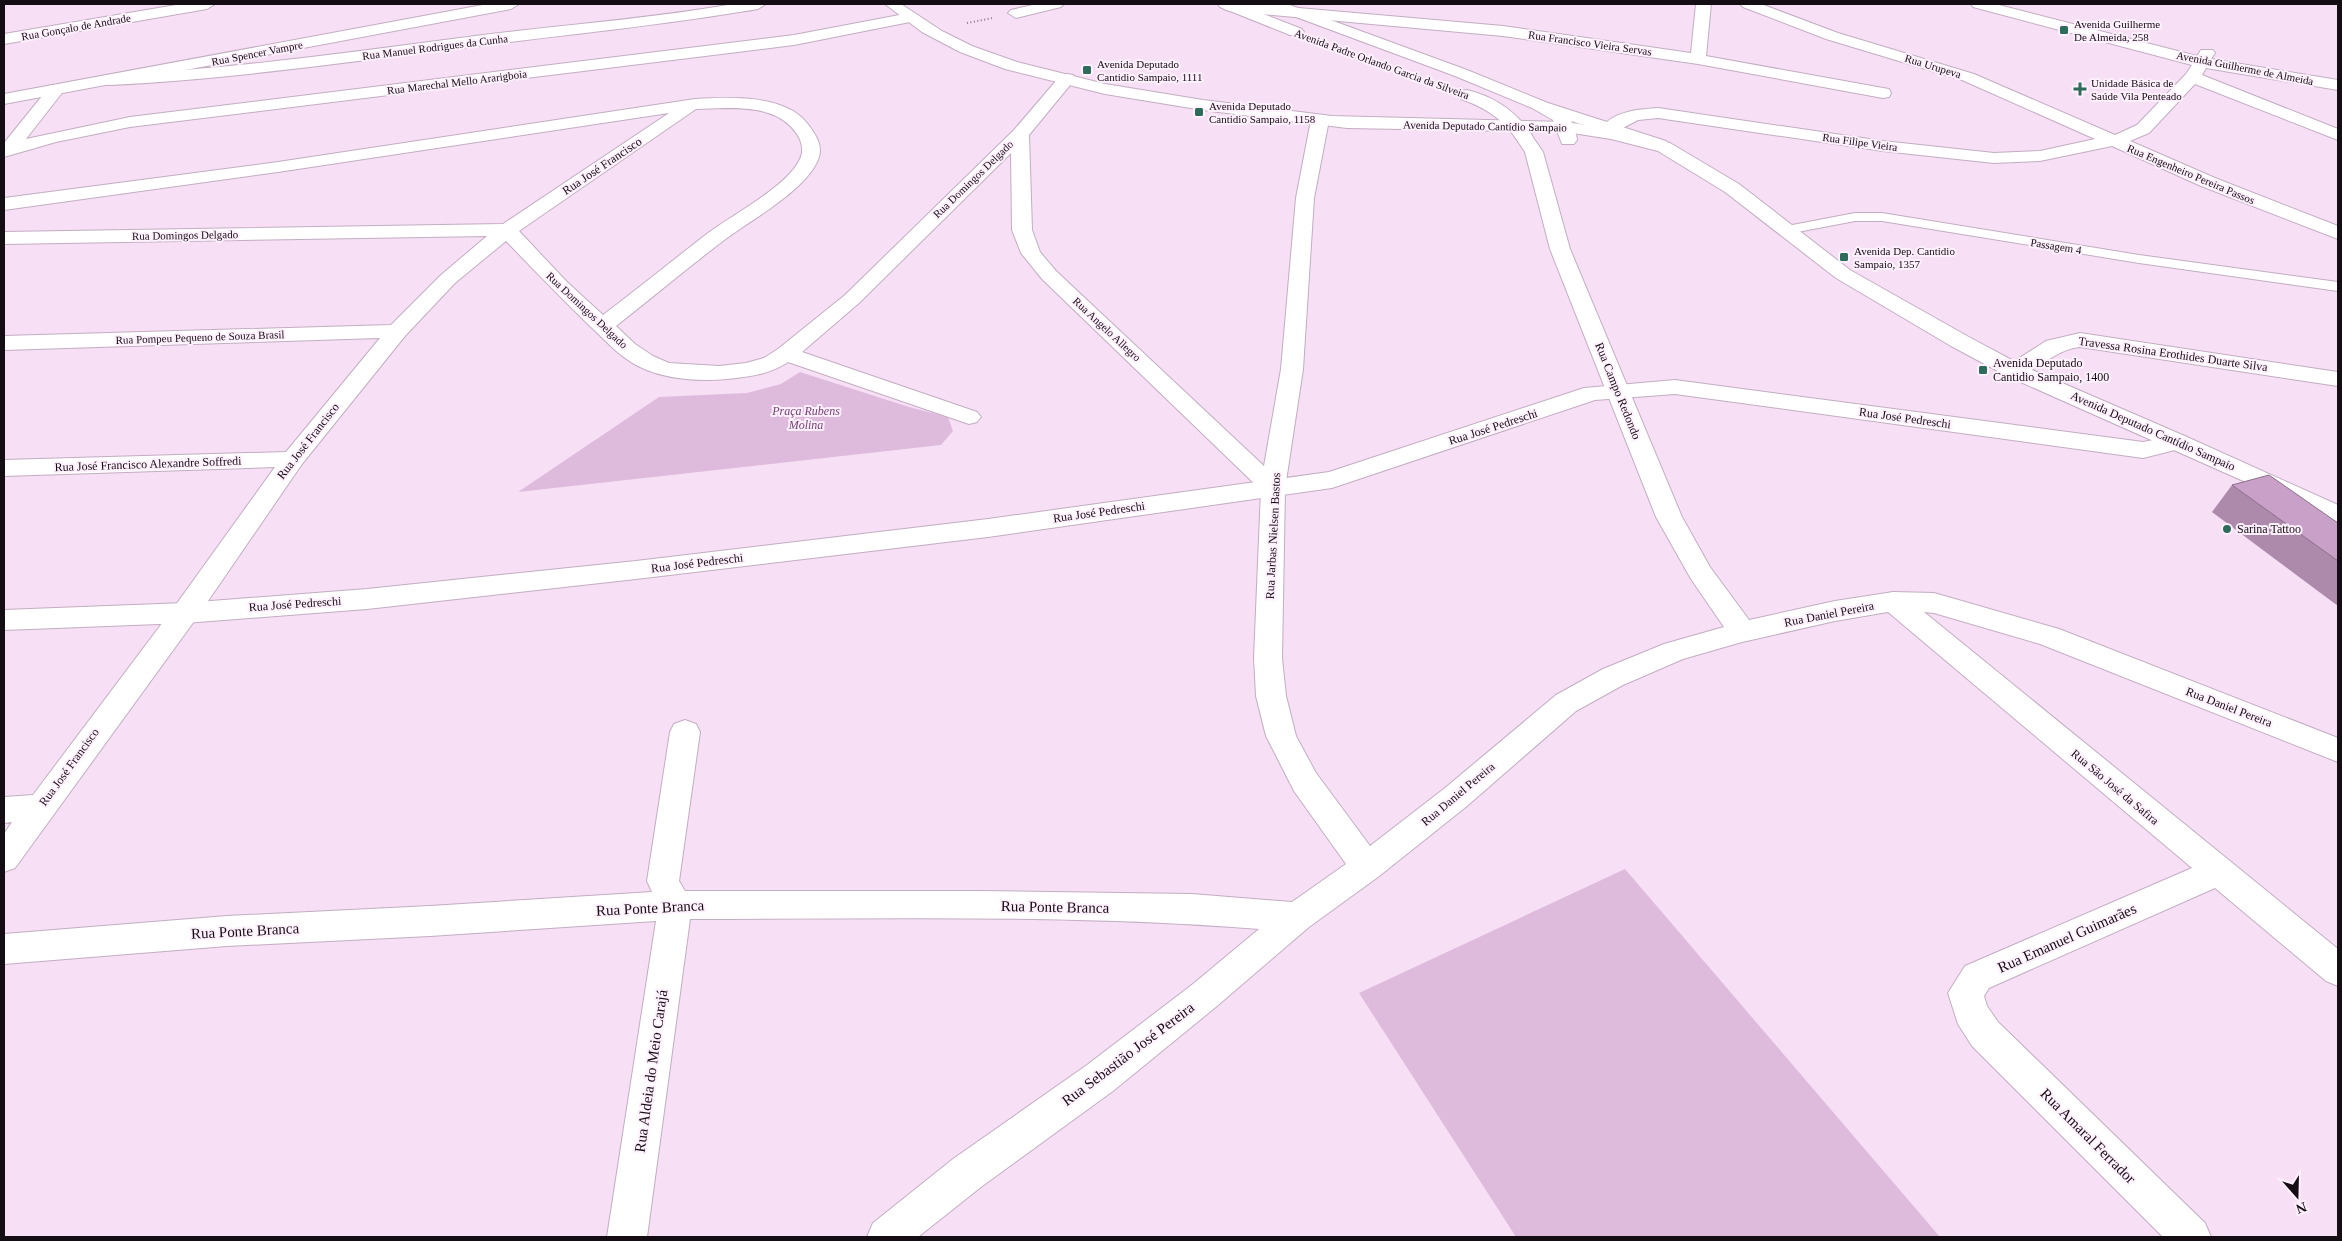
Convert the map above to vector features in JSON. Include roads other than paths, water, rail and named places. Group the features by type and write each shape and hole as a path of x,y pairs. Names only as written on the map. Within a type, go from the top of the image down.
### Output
{"street":[{"name":"Rua Gonçalo de Andrade","path":"4,39 207,4"},
{"name":"Rua Spencer Vampre","path":"4,99 110,80 469,8 511,4"},
{"name":"Rua Manuel Rodrigues da Cunha","path":"110,80 199,75 354,57 758,4"},
{"name":"Avenida Deputado Cantídio Sampaio","path":"892,4 910,18 931,30 966,48 990,57 1067,79 1166,100 1411,132 1521,131 1611,134 1664,147 1732,188 1836,269 1870,291 2015,370 2338,515"},
{"path":"1016,13 1056,4"},
{"name":"Avenida Padre Orlando Garcia da Silveira","path":"1274,4 1461,73 1538,104 1557,115 1567,133"},
{"path":"1698,59 1704,4"},
{"name":"Rua Urupeva","path":"1748,4 1832,36 1968,77 2112,141"},
{"name":"Avenida Guilherme de Almeida","path":"1978,4 2203,57 2338,85"},
{"name":"Avenida Guilherme de Almeida","path":"2022,4 2203,57 2338,73"},
{"name":"Avenida Padre Orlando Garcia da Silveira","path":"1227,5 1293,12"},
{"name":"Avenida Padre Orlando Garcia da Silveira","path":"1227,5 1307,36"},
{"name":"Rua Francisco Vieira Servas","path":"1293,12 1460,26 1698,59 1884,92"},
{"name":"Rua Marechal Mello Ararigboia","path":"5,151 53,137 130,122 794,40 910,18"},
{"name":"Rua Engenheiro Pereira Passos","path":"2112,141 2133,135 2143,129 2192,77 2203,57"},
{"path":"2192,77 2338,135"},
{"name":"Rua Domingos Delgado","path":"4,238 507,230 560,286 627,349 645,361 665,369 719,373 747,370 772,363 786,354 852,299 1020,134 1067,79"},
{"name":"Avenida Padre Orlando Garcia da Silveira","path":"1448,88 1500,108 1521,131"},
{"path":"5,151 57,89"},
{"path":"4,204 278,168 695,104 742,102 776,110 792,118 802,127 809,140 812,152 806,165 787,186 716,237 604,326"},
{"name":"Rua José Francisco","path":"4,858 17,811 185,613 293,459 396,331 448,279 507,230 695,104"},
{"path":"1538,104 1611,127 1664,147"},
{"name":"Rua Filipe Vieira","path":"1611,127 1634,115 1658,113 1882,146 1994,158 2040,156 2112,141"},
{"name":"Rua Jarbas Nielsen Bastos","path":"1325,120 1305,198 1292,369 1272,488 1268,658 1271,696 1281,736 1305,782 1367,867"},
{"name":"Rua Campo Redondo","path":"1521,131 1534,152 1560,249 1670,518 1700,572 1742,632"},
{"name":"Avenida Deputado Cantídio Sampaio","path":"1567,133 1694,165"},
{"name":"Rua Angelo Allegro","path":"1020,134 1022,230 1031,253 1049,275 1272,488"},
{"name":"Rua Engenheiro Pereira Passos","path":"2112,141 2208,182 2338,233"},
{"name":"Rua Pompeu Pequeno de Souza Brasil","path":"4,343 396,331"},
{"name":"Travessa Rosina Erothides Duarte Silva","path":"2015,370 2055,344 2066,340 2080,340 2338,379"},
{"path":"786,354 969,416"},
{"name":"Rua José Pedreschi","path":"4,620 185,613 366,599 636,570 988,528 1332,480 1592,393 1618,390 1675,387 2143,450 2178,442"},
{"name":"Rua José Francisco Alexandre Soffredi","path":"4,468 293,459"},
{"name":"Rua Daniel Pereira","path":"1367,867 1456,797 1566,703 1613,677 1674,651 1742,632 1835,611 1893,602 1934,603 2049,636 2338,750"},
{"name":"Rua São José da Safira","path":"1893,602 2217,872 2338,970"},
{"path":"674,905 663,881 686,732"},
{"name":"Rua Sebastião José Pereira","path":"887,1237 967,1173 1100,1078 1205,995 1297,917 1367,867"},
{"name":"Rua Emanuel Guimarães","path":"1985,1034 1971,1012 1966,993 1977,977 2217,872"},
{"name":"Rua Ponte Branca","path":"4,949 227,931 430,921 674,905 1003,906 1192,909 1297,917"},
{"name":"Rua Aldeia do Meio Carajá","path":"626,1237 674,905"},
{"name":"Rua Amaral Ferrador","path":"1985,1034 2191,1237"}],"lane":[{"name":"Passagem 4","path":"1787,230 1855,217 1882,217 2139,259 2332,286"}],"place":[{"name":"Avenida Guilherme De Almeida, 258","path":"2064,30"},
{"name":"Avenida Deputado Cantidio Sampaio, 1111","path":"1087,70"},
{"name":"Unidade Básica de Saúde Vila Penteado","path":"2080,89"},
{"name":"Avenida Deputado Cantidio Sampaio, 1158","path":"1199,112"},
{"name":"Avenida Dep. Cantidio Sampaio, 1357","path":"1844,257"},
{"name":"Avenida Deputado Cantidio Sampaio, 1400","path":"1983,370"},
{"name":"Sarina Tattoo","path":"2227,529"}],"park label":[{"name":"Praça Rubens Molina","path":"806,418"}]}
